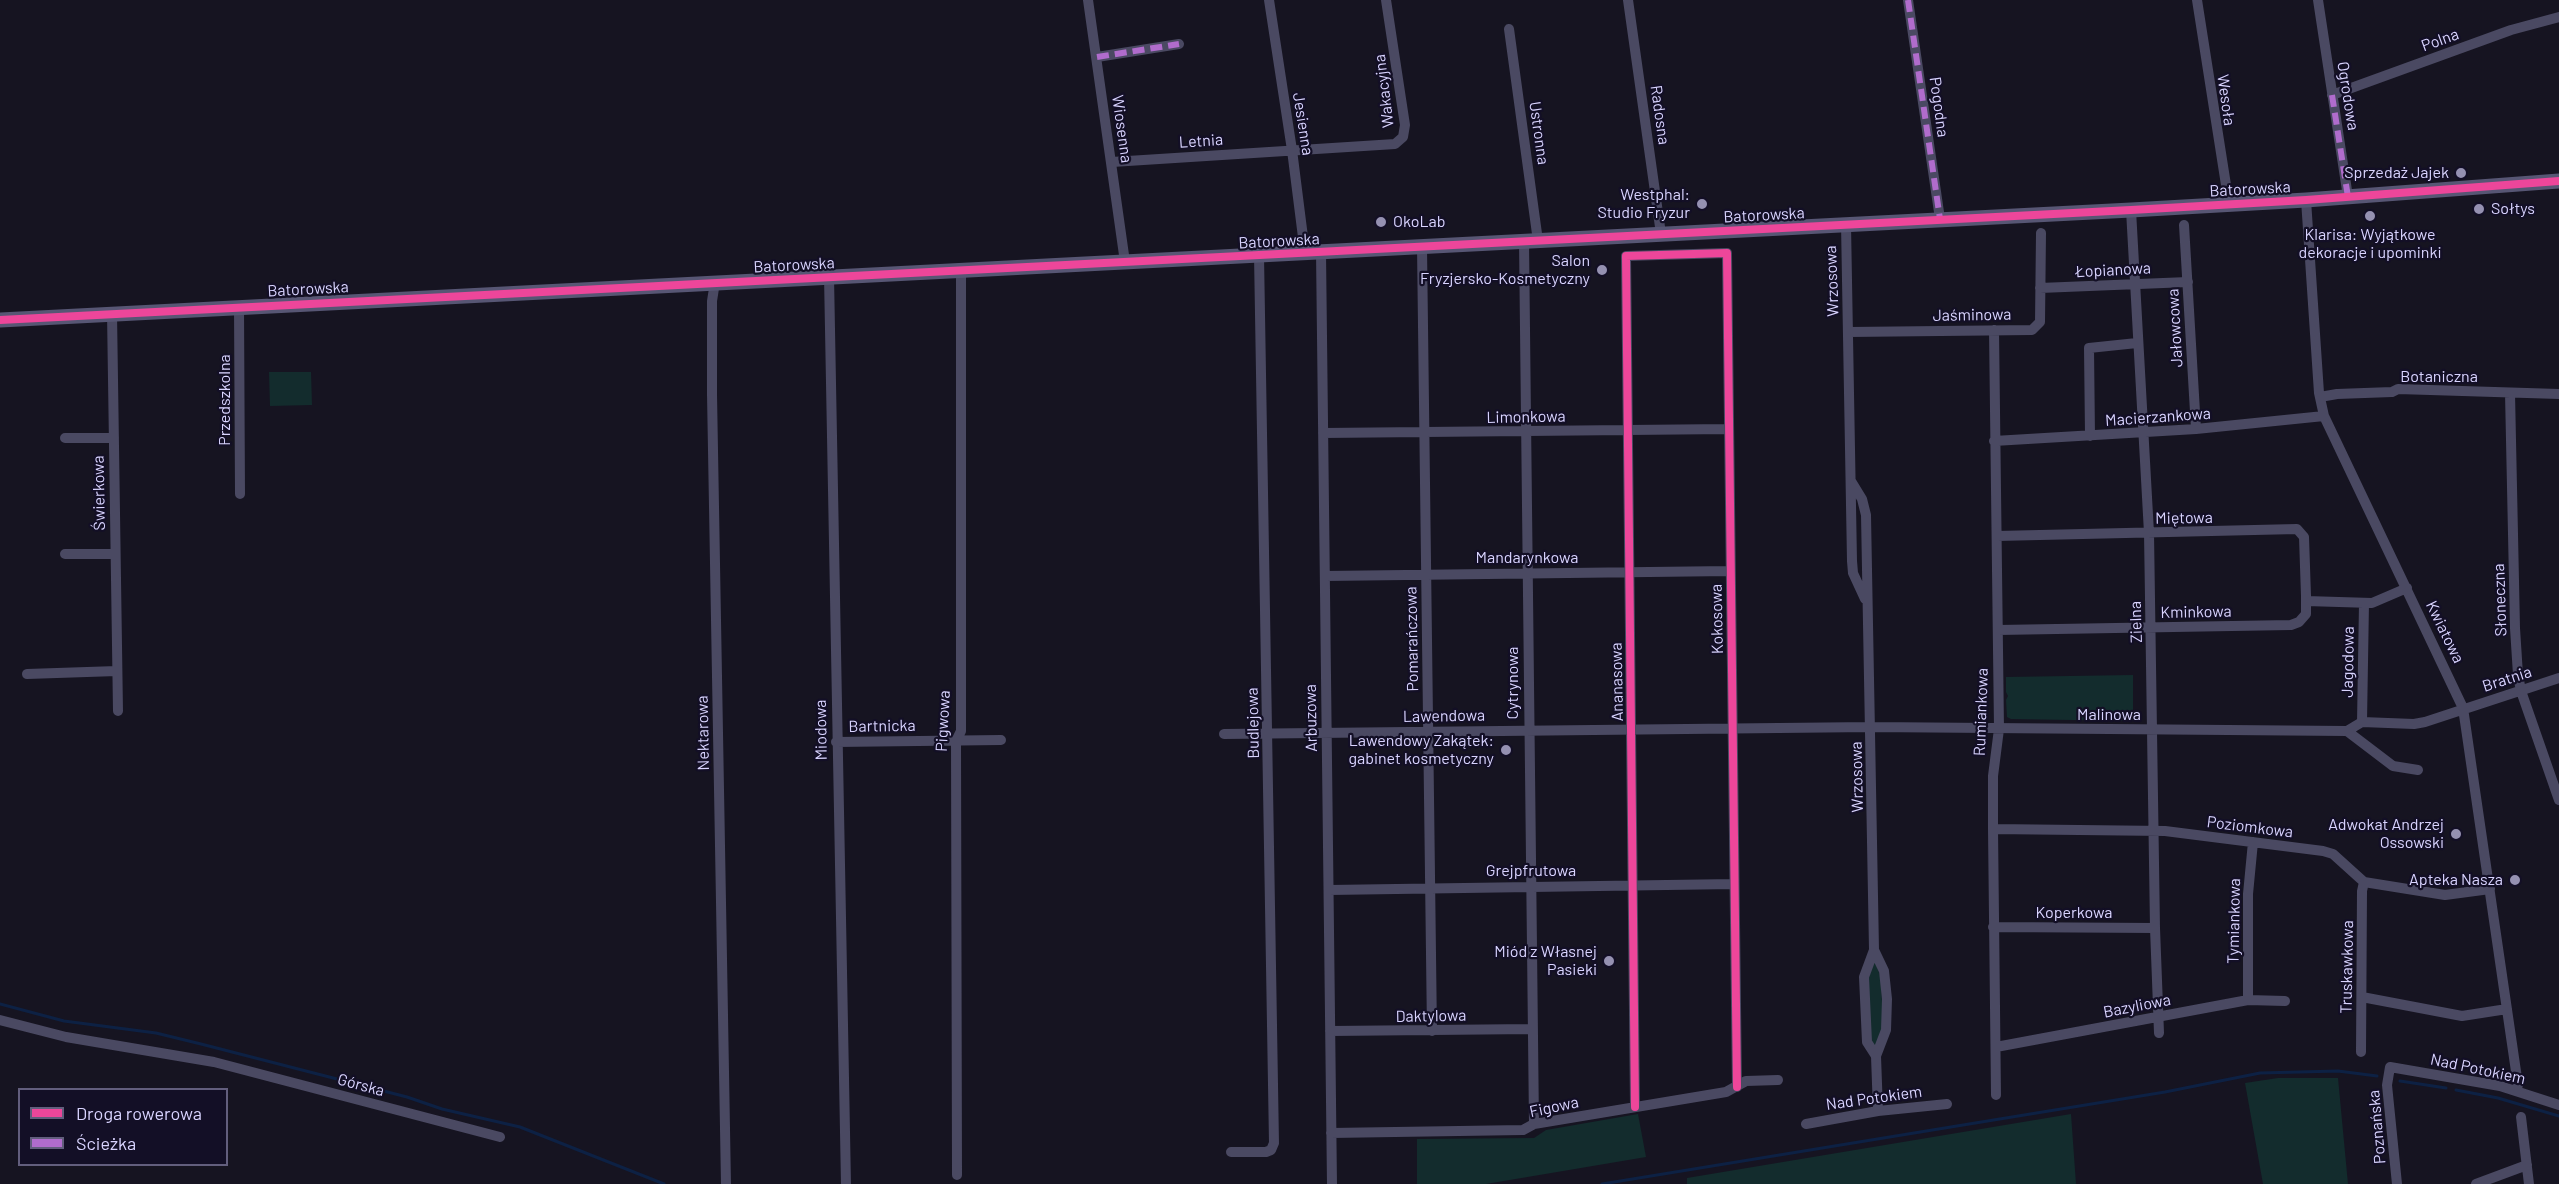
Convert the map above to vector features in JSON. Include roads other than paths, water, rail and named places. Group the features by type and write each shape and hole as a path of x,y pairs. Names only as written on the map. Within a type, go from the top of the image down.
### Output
{"street":[{"name":"Wiosenna","path":"1088,0 1125,262"},
{"name":"Jesienna","path":"1269,0 1305,252"},
{"name":"Wakacyjna","path":"1292,150 1395,144 1403,137 1405,125 1386,0"},
{"name":"Radosna","path":"1628,0 1661,234"},
{"name":"Pogodna","path":"1908,0 1940,219"},
{"name":"Wesoła","path":"2197,0 2229,204"},
{"name":"Ogrodowa","path":"2318,0 2348,197"},
{"name":"Polna","path":"2332,95 2511,30 2559,17"},
{"name":"Ustronna","path":"1509,29 1531,241"},
{"path":"1097,57 1179,44"},
{"name":"Letnia","path":"1112,162 1292,150"},
{"name":"Batorowska","path":"0,320 2131,210 2306,200 2559,181"},
{"name":"Kwiatowa","path":"2306,200 2320,397 2324,416 2463,708 2518,1085 2516,1091"},
{"name":"Zielna","path":"2131,210 2149,534 2151,730 2159,1033"},
{"name":"Wrzosowa","path":"1846,224 1851,481 1862,499 1866,515 1871,727 1874,950 1864,977 1864,989 1867,1042 1876,1056"},
{"name":"Jałowcowa","path":"2184,225 2196,429"},
{"name":"Jaśminowa","path":"1849,332 2032,330 2040,322 2041,233"},
{"name":"Cytrynowa","path":"1531,241 1526,432 1534,1124"},
{"name":"Pomarańczowa","path":"1422,247 1432,1031"},
{"name":"Arbuzowa","path":"1321,252 1332,1184"},
{"name":"Kokosowa","path":"1626,256 1727,253 1737,1087"},
{"name":"Budlejowa","path":"1231,1152 1266,1152 1271,1150 1274,1143 1269,733 1259,255"},
{"name":"Ananasowa","path":"1626,256 1635,1107"},
{"name":"Pigwowa","path":"957,1175 956,741 961,730 961,270"},
{"name":"Miodowa","path":"829,276 846,1184"},
{"name":"Nektarowa","path":"715,282 712,301 712,382 726,1184"},
{"name":"Łopianowa","path":"2040,288 2188,282"},
{"name":"Przedszkolna","path":"239,307 240,494"},
{"name":"Świerkowa","path":"112,313 118,711"},
{"name":"Rumiankowa","path":"1994,330 1999,729 1993,776 1996,1095"},
{"path":"2090,436 2089,348 2138,343"},
{"name":"Botaniczna","path":"2320,397 2337,394 2392,392 2398,389 2559,394"},
{"name":"Słoneczna","path":"2510,393 2515,628 2521,691 2559,800"},
{"name":"Macierzankowa","path":"1994,441 2144,433 2324,416"},
{"name":"Limonkowa","path":"1323,434 1729,429"},
{"path":"65,438 114,438"},
{"name":"Miętowa","path":"1996,536 2297,529 2304,537 2306,601"},
{"path":"65,554 115,554"},
{"name":"Mandarynkowa","path":"1325,576 1730,571"},
{"path":"2306,601 2364,603 2407,588"},
{"name":"Kminkowa","path":"1998,630 2291,625 2303,618 2306,601"},
{"name":"Jagodowa","path":"2362,722 2364,603"},
{"path":"27,674 117,672"},
{"name":"Bratnia","path":"2463,708 2559,678"},
{"path":"2418,770 2393,766 2347,731 2362,722 2414,724 2463,708"},
{"name":"Lawendowa","path":"1224,734 1871,727"},
{"name":"Malinowa","path":"1871,727 2347,731"},
{"name":"Bartnicka","path":"836,742 1001,740"},
{"name":"Poziomkowa","path":"1993,829 2154,830 2253,842 2333,854 2364,882"},
{"name":"Tymiankowa","path":"2248,1000 2248,894 2253,842"},
{"path":"2364,882 2445,895 2490,889"},
{"name":"Truskawkowa","path":"2361,1052 2364,882"},
{"name":"Grejpfrutowa","path":"1329,890 1734,884"},
{"name":"Koperkowa","path":"1993,927 2155,928"},
{"name":"Wrzosowa","path":"1874,950 1884,971 1887,999 1886,1030 1876,1056 1878,1111"},
{"path":"2362,997 2462,1016 2507,1009"},
{"name":"Bazyliowa","path":"1995,1047 2248,1000 2285,1001"},
{"name":"Górska","path":"0,1020 66,1037 214,1062 500,1137"},
{"name":"Daktylowa","path":"1330,1032 1533,1029"},
{"name":"Nad Potokiem","path":"2390,1067 2516,1091 2559,1105"},
{"name":"Poznańska","path":"2390,1067 2387,1085 2397,1184"},
{"name":"Figowa","path":"1331,1133 1522,1130 1534,1124 1726,1092 1746,1081 1778,1080"},
{"name":"Nad Potokiem","path":"1806,1124 1878,1111 1947,1104"},
{"path":"2521,1117 2529,1184"},
{"path":"2476,1184 2527,1165"}],"waterway":[{"path":"0,1004 64,1021 156,1033 407,1097 442,1109 520,1127 664,1184"},
{"path":"1602,1184 2165,1092 2260,1073 2338,1071 2377,1076"},
{"path":"2400,1081 2446,1088"},
{"path":"2456,1090 2498,1098 2559,1116"}],"place":[{"name":"Sprzedaż Jajek","path":"2461,173"},
{"name":"Westphal: Studio Fryzur","path":"1702,204"},
{"name":"Sołtys","path":"2479,209"},
{"name":"Klarisa: Wyjątkowe dekoracje i upominki","path":"2370,216"},
{"name":"OkoLab","path":"1381,222"},
{"name":"Salon Fryzjersko-Kosmetyczny","path":"1602,270"},
{"name":"Lawendowy Zakątek: gabinet kosmetyczny","path":"1506,750"},
{"name":"Adwokat Andrzej Ossowski","path":"2456,834"},
{"name":"Apteka Nasza","path":"2515,880"},
{"name":"Miód z Własnej Pasieki","path":"1609,961"}]}
